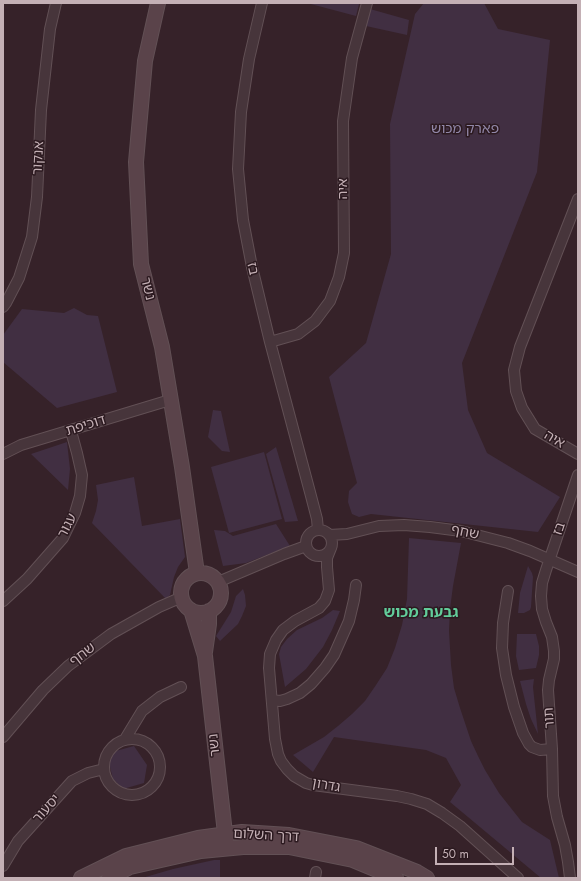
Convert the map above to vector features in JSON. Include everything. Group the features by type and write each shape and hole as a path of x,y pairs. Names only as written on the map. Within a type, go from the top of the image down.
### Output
{"street":[{"name":"אנקור","path":"3,307 19,278 32,238 41,110 50,29 56,3"},
{"name":"נשר","path":"158,3 145,61 136,162 141,264 162,347 182,467 197,573"},
{"name":"בז","path":"262,3 249,59 241,112 238,169 243,220 250,259 270,342 317,519 318,530"},
{"name":"איה","path":"270,342 298,334 315,321 330,301 339,277 344,253 343,121 352,58 367,3"},
{"name":"איה","path":"578,199 520,347 514,370 516,391 522,408 535,429 578,454"},
{"name":"דוכיפת","path":"3,454 21,445 170,400"},
{"name":"עגור","path":"3,601 27,579 63,538 75,513 80,496 82,475 71,431"},
{"name":"בז","path":"549,560 578,475"},
{"name":"שחף","path":"329,534 347,534 379,526 404,525 461,531 508,543 578,572"},
{"path":"313,555 323,556 328,553 332,542 329,534 324,531 314,531 306,540 306,546 309,551 313,555 322,564 327,574"},
{"name":"שחף","path":"331,547 347,534"},
{"path":"218,582 306,546"},
{"name":"גדרון","path":"331,547 327,558 329,590 325,601 319,608 289,626 279,635 270,654 269,664 275,739 278,754 285,766 294,776 306,783 397,796 427,804 460,826 518,878"},
{"name":"תור","path":"549,560 542,583 541,602 543,615 552,637 554,651 554,659 548,690 552,749 552,780 554,804 565,845 570,878"},
{"path":"197,573 209,574 218,582 221,588 221,597 217,605 209,611 200,612 191,610 187,606 182,597 182,588 191,576 197,573"},
{"path":"272,700 280,701 300,693 311,684 325,668 334,655 349,621 356,585"},
{"path":"508,591 504,612 502,648 506,675 514,707 524,737 529,744 540,750 552,749"},
{"name":"שחף","path":"3,737 42,690 68,666 111,634 159,607 182,597"},
{"name":"נשר","path":"191,610 205,656 226,848"},
{"name":"נשר","path":"205,656 209,611"},
{"path":"125,739 142,711 160,697 181,687"},
{"path":"125,739 138,739 147,742 156,751 160,760 160,772 157,782 148,791 139,795 127,795 117,791 108,783 104,774 104,769 104,762 110,749 116,743 125,739"},
{"name":"יסעור","path":"3,866 18,841 72,781 88,773 104,769"},
{"name":"דרך השלום","path":"81,878 126,856 198,838 242,832 289,834 356,848 417,872 427,878"},
{"name":"דרך השלום","path":"108,878 130,868 201,851 243,847 289,847 353,860 396,878"}],"green space":[{"path":"307,3 356,3 359,4 356,16"},
{"name":"פארק מכוש","path":"424,3 484,3 498,29 550,40 537,172 462,363 468,410 487,453 560,497 538,532 371,514 359,517 352,514 348,502 349,491 357,483 329,377 366,343 391,254 390,124 415,14"},
{"path":"370,9 409,20 407,35 366,26"},
{"path":"74,308 87,315 98,316 117,392 57,408 3,362 3,335 22,309 64,313"},
{"path":"213,410 221,411 230,452 222,451 208,437"},
{"path":"67,442 70,469 68,490 31,454"},
{"path":"276,447 298,521 285,522 266,454"},
{"path":"264,452 282,519 229,533 211,467"},
{"path":"134,477 142,526 180,519 185,557 178,567 170,595 166,599 92,523 98,500 96,485"},
{"path":"276,524 290,546 246,563 223,566 214,530 225,531 233,536"},
{"path":"409,538 461,543 450,609 449,631 454,688 471,741 485,770 499,793 522,822 550,840 559,878 541,878 450,802 461,785 446,758 426,750 334,737 313,772 293,755 324,737 352,714 365,701 387,668 402,625 407,599"},
{"path":"528,566 533,577 531,607 530,610 524,613 518,613 520,593"},
{"path":"243,589 246,606 242,616 238,624 220,641 216,636 231,612 236,596"},
{"path":"333,610 340,611 323,647 306,669 285,687 279,654 281,647 297,630 322,618"},
{"path":"517,634 536,634 539,646 539,655 536,668 519,670 516,656"},
{"path":"534,679 533,687 538,734 531,719 520,681"},
{"path":"134,746 147,765 144,783 123,789 113,779 109,763 112,752"},
{"path":"220,860 220,878 142,878 173,869"}],"district":[{"name":"גבעת מכוש","path":"421,613"}]}
